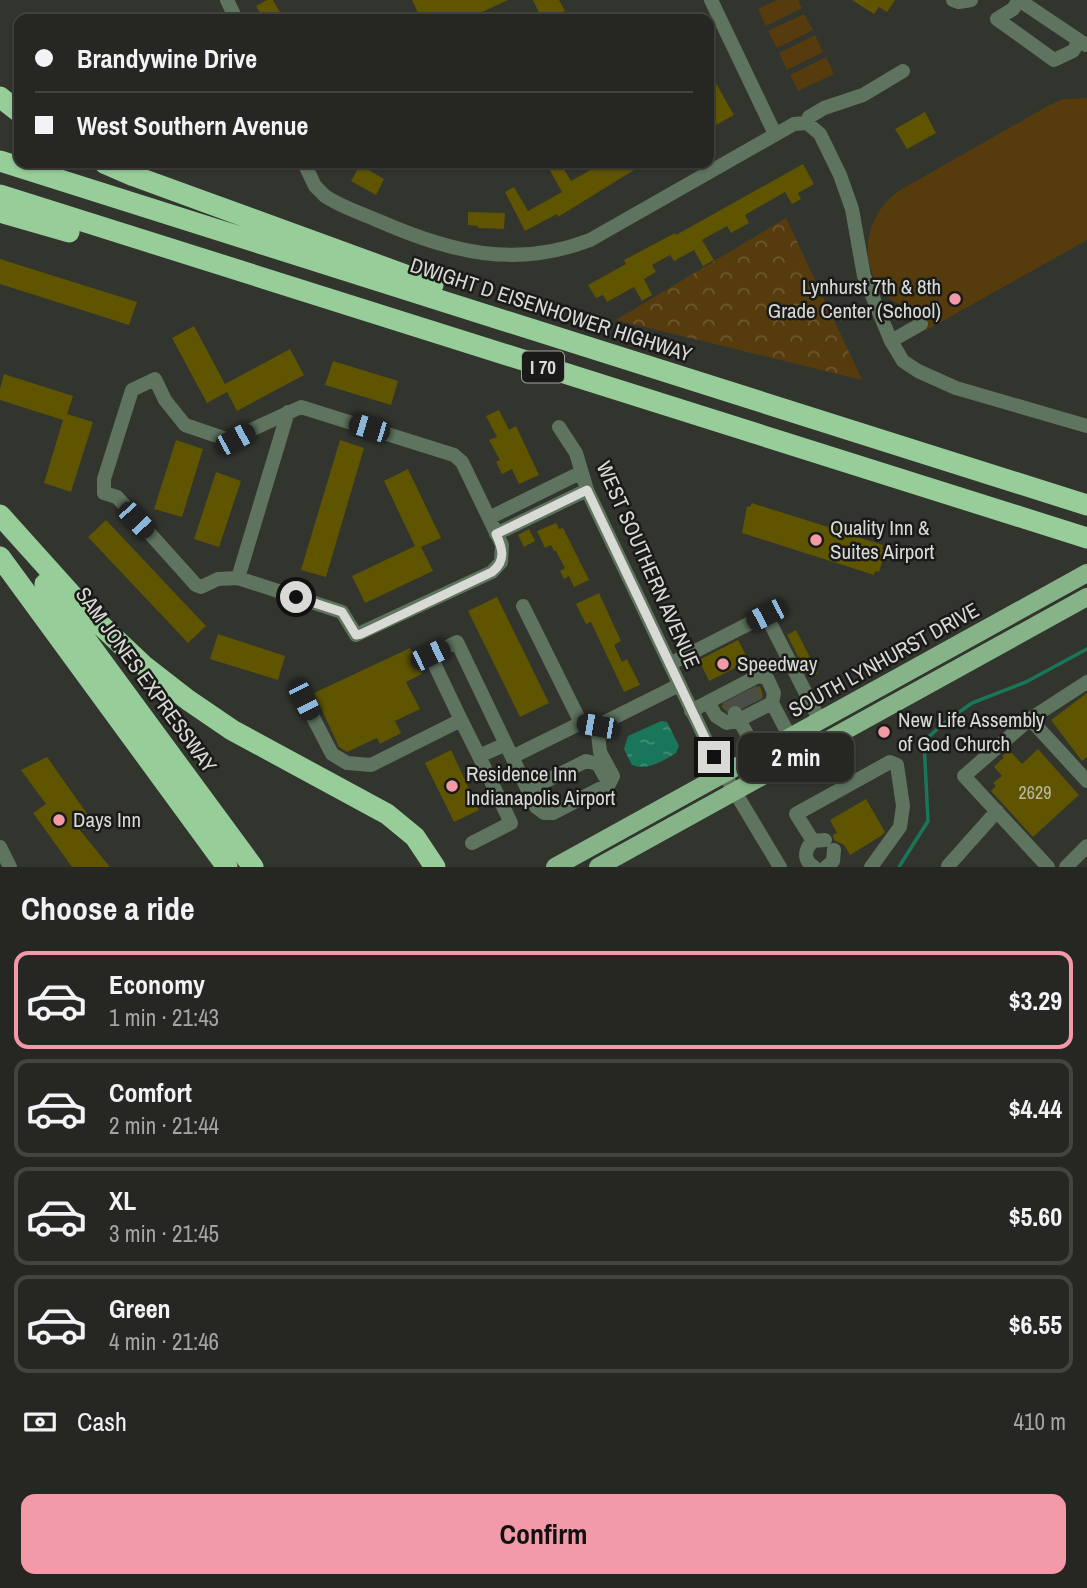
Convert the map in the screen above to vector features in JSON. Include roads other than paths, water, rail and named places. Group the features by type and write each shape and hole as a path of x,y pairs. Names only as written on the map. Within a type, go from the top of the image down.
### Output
{"highway":[{"path":"0,97 14,108"},
{"name":"DWIGHT D EISENHOWER HIGHWAY","path":"22,168 1087,505"},
{"path":"116,168 416,278 559,340"},
{"name":"I 70","path":"0,195 1087,538"},
{"path":"0,212 168,262 249,274"},
{"path":"0,515 89,614 158,677 232,730 387,814 415,837 435,867"},
{"name":"SAM JONES EXPRESSWAY","path":"0,522 253,867"},
{"path":"2,560 228,867"}],"main road":[{"name":"SOUTH LYNHURST DRIVE","path":"555,867 1087,573"},
{"name":"SOUTH LYNHURST DRIVE","path":"598,867 1087,597"}],"street":[{"path":"711,0 775,134"},
{"path":"953,0 971,0"},
{"path":"1019,0 1083,43 1055,60 997,19 1013,9 1019,0"},
{"path":"807,123 809,117 824,108 863,95 903,71"},
{"path":"306,168 315,186 330,199 406,232 461,250 509,257 540,254 590,240 775,134 794,124 807,123 820,134 840,175 852,209 862,268 891,341 904,361 956,388 1087,426"},
{"path":"891,341 921,324"},
{"path":"155,379 165,400 185,425 229,440 288,412 301,407 458,457 496,534 503,555 501,562 494,571 356,635 342,612 238,578 218,579 201,587 196,585 117,497 104,493 104,479 132,390 155,379"},
{"path":"238,578 288,412"},
{"name":"WEST SOUTHERN AVENUE","path":"559,427 576,453 587,490 691,710 724,774 780,867"},
{"path":"489,519 580,473"},
{"path":"496,534 587,490"},
{"path":"523,606 581,723"},
{"path":"670,664 766,615 820,721"},
{"path":"472,843 511,824 430,655 457,642 536,807 544,813 553,813 609,785 613,776 600,752 597,726"},
{"path":"1048,867 964,776 1030,719 1087,682"},
{"path":"479,756 509,750 581,723 597,726 679,685"},
{"path":"304,700 332,754 347,763 371,765 461,720"},
{"path":"708,702 716,716 727,723 745,701"},
{"path":"691,710 708,702 745,701 790,737"},
{"path":"745,701 759,755"},
{"path":"1030,719 1087,781"},
{"path":"528,790 586,761 598,764 609,785"},
{"path":"827,867 833,861 824,844 796,814 890,762 898,765 903,806 900,827 871,867"},
{"path":"948,867 997,811"},
{"path":"806,865 807,846 824,844"},
{"path":"1066,867 1087,846"},
{"path":"0,847 10,867"}],"water":[{"path":"661,721 667,722 679,746 676,753 649,766 632,765 624,749 628,736"}],"waterway":[{"path":"899,867 928,821 924,741 972,703 1026,682 1087,649"}],"tunnel":[{"path":"750,689 756,702"},
{"path":"740,694 747,707"},
{"path":"729,700 735,713"}],"place":[{"name":"Lynhurst 7th & 8th Grade Center (School)","path":"955,299"},
{"name":"Quality Inn & Suites Airport","path":"816,540"},
{"name":"Speedway","path":"723,664"},
{"name":"New Life Assembly of God Church","path":"884,732"},
{"name":"Residence Inn Indianapolis Airport","path":"452,786"},
{"name":"Days Inn","path":"59,820"}]}
